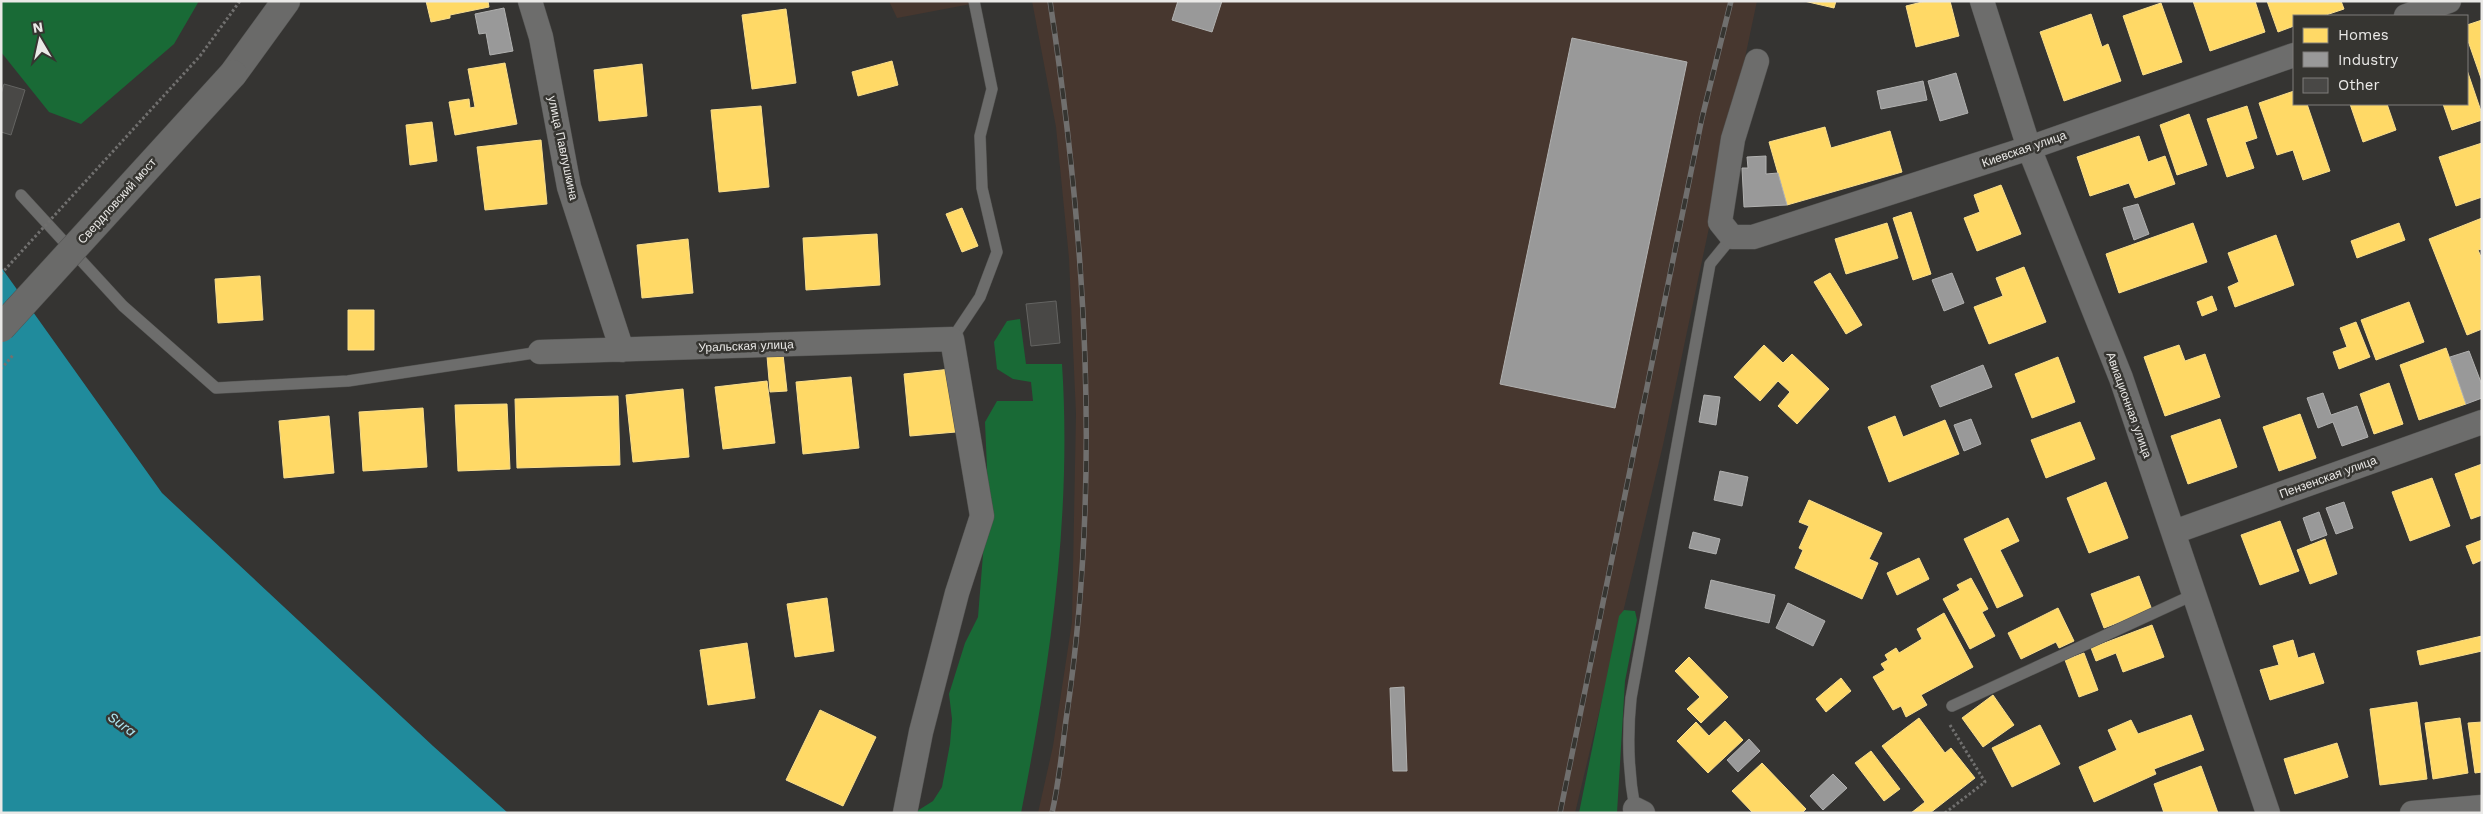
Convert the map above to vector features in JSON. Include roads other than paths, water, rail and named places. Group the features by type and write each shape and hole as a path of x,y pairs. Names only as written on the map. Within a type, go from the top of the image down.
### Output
{"main road":[{"name":"Свердловский мост","path":"1,328 233,74 286,1"}],"street":[{"name":"улица Павлушкина","path":"530,1 541,37 569,187 622,350"},
{"name":"Авиационная улица","path":"1982,1 2029,148 2120,378 2174,532 2268,813"},
{"path":"2409,15 2449,1"},
{"name":"Киевская улица","path":"1742,237 2029,148 2293,55"},
{"path":"1742,237 1720,222 1733,139 1757,61"},
{"name":"Уральская улица","path":"540,352 952,339"},
{"path":"905,813 921,732 957,592 982,516 952,339"},
{"name":"Пензенская улица","path":"2174,532 2482,422"},
{"path":"2412,813 2482,808"}],"lane":[{"path":"952,339 980,297 997,252 982,188 980,136 992,89 974,1"},
{"path":"21,195 123,306 216,388 348,380 540,352"},
{"path":"1639,811 1629,776 1627,739 1631,698 1710,264 1742,237"},
{"path":"1952,706 2195,594"}],"water":[{"name":"Sura","path":"1,267 162,493 433,746 508,813 1,813"}],"railway":[{"path":"1050,1 1073,180 1085,360 1086,450 1084,540 1077,630 1057,790 1052,813"},
{"path":"1560,813 1702,118 1731,1"}]}
